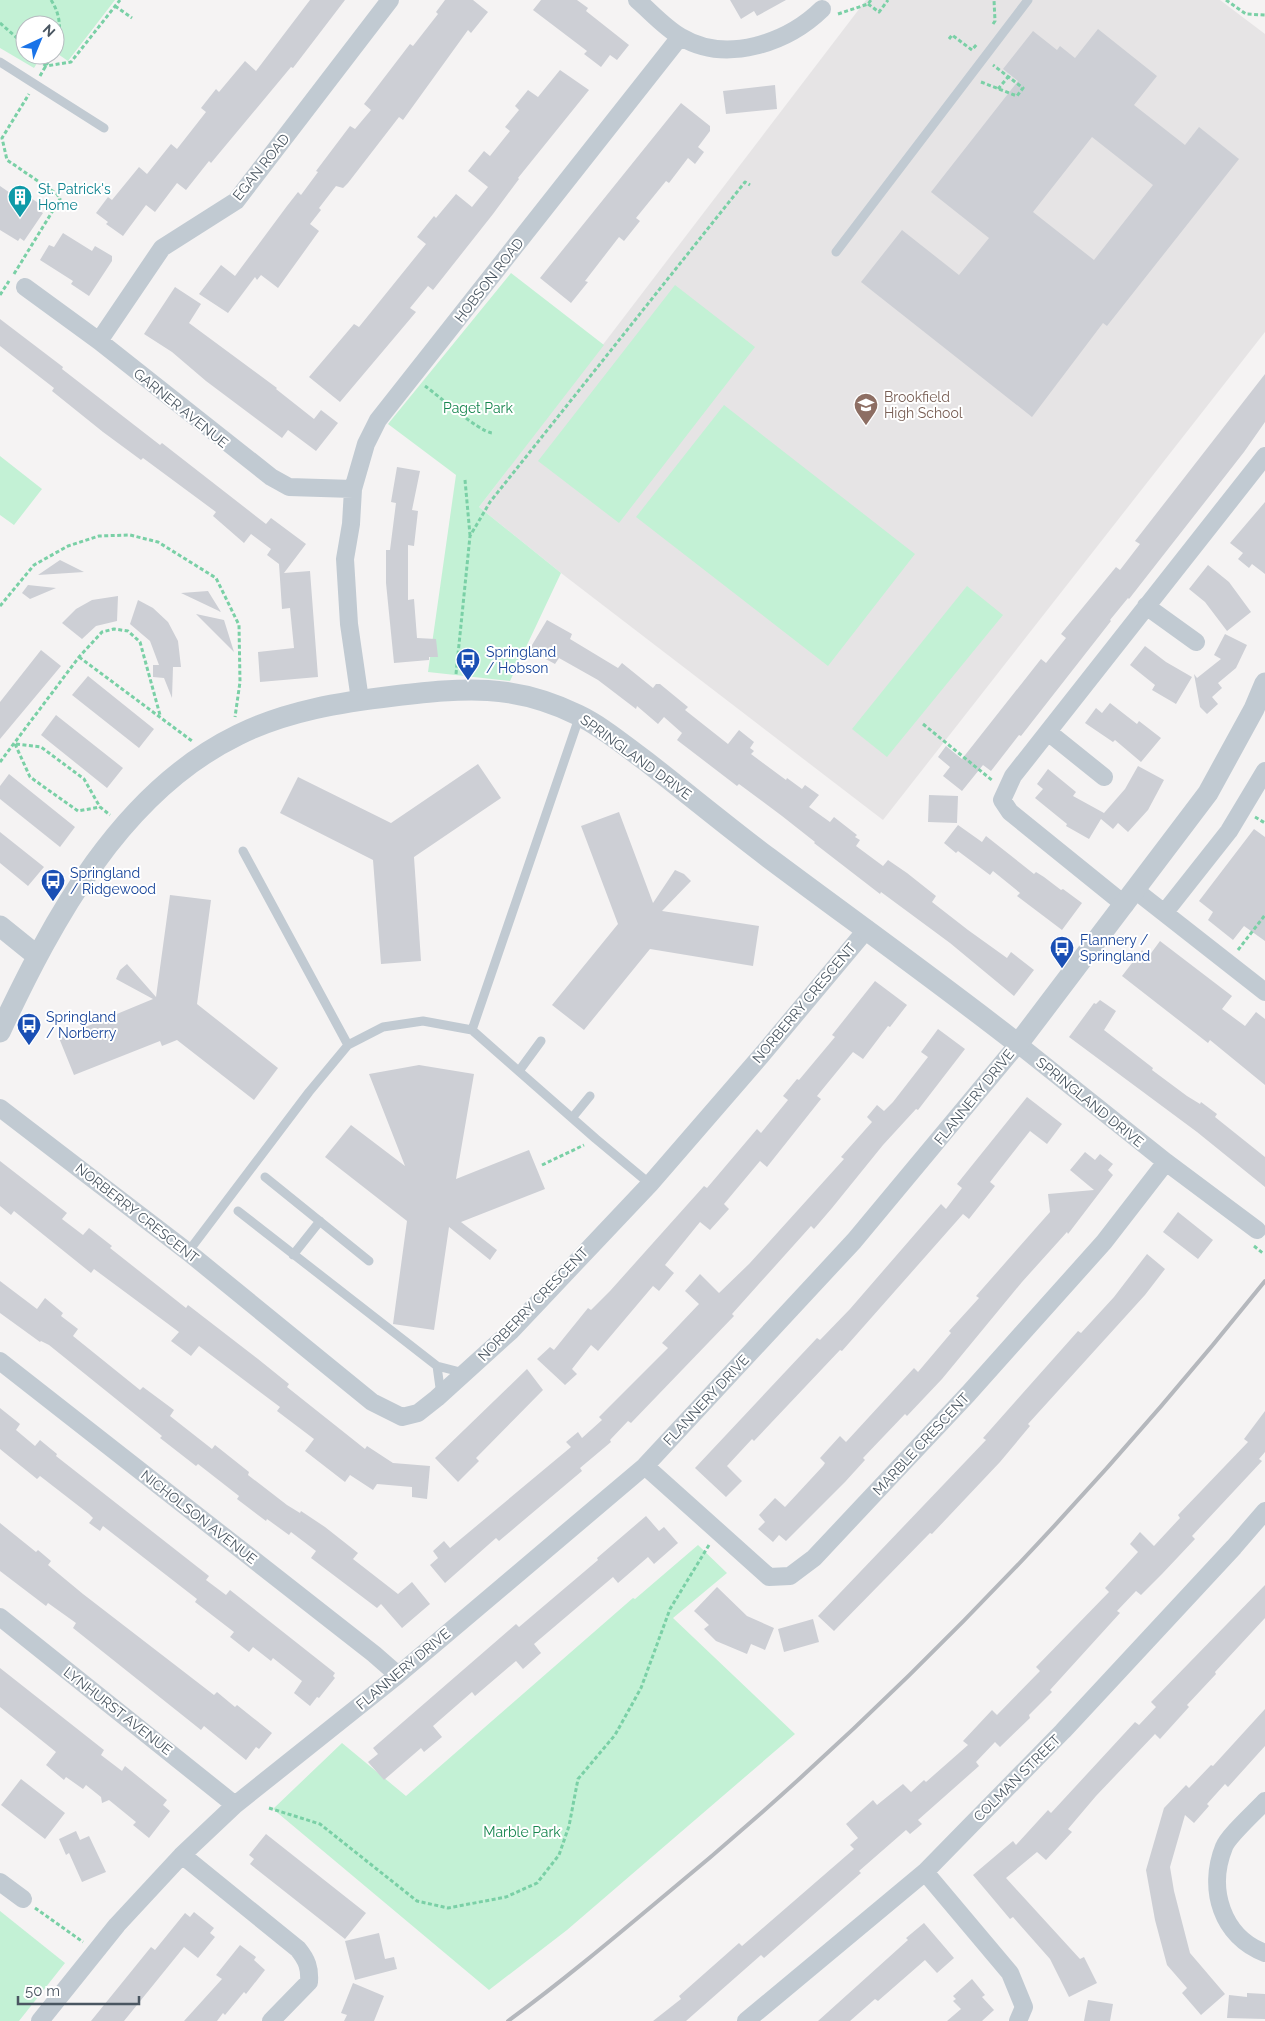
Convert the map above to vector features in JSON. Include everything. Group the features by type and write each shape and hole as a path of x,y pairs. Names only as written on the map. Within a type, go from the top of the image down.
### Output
{"street":[{"name":"EGAN ROAD","path":"99,342 162,248 236,201 390,0"},
{"path":"636,0 680,37 705,48 741,49 779,39 817,14"},
{"name":"HOBSON ROAD","path":"360,700 349,624 345,559 351,524 353,489 366,444 378,420 680,37"},
{"name":"GARNER AVENUE","path":"25,287 99,342 271,477 290,487 353,489"},
{"path":"1265,456 1013,776 1002,800 1010,812 1130,898 1165,912 1227,964 1265,992"},
{"path":"1146,606 1196,642"},
{"name":"FLANNERY DRIVE","path":"40,2021 95,1951 182,1855 235,1805 398,1675 645,1466 854,1241 1018,1044 1208,793 1254,709 1265,683"},
{"name":"SPRINGLAND DRIVE","path":"0,1032 36,955 78,885 122,827 186,768 238,735 298,714 360,700 456,690 505,691 545,701 580,716 614,738 769,858 867,928 1018,1044 1166,1162 1257,1230"},
{"path":"1048,732 1104,777"},
{"path":"1165,912 1229,831 1265,771"},
{"path":"0,926 36,955"},
{"name":"NORBERRY CRESCENT","path":"0,1108 188,1252 372,1402 388,1412 402,1417 418,1413 441,1395 511,1331 650,1184 760,1057 867,928"},
{"name":"MARBLE CRESCENT","path":"645,1466 769,1577 790,1576 814,1558 968,1394 1098,1249 1166,1162"},
{"name":"NICHOLSON AVENUE","path":"0,1361 398,1675"},
{"name":"COLMAN STREET","path":"746,2021 925,1872 1063,1731 1234,1548 1265,1511"},
{"name":"LYNHURST AVENUE","path":"0,1617 235,1805"},
{"path":"1265,1801 1224,1846 1216,1882 1225,1918 1234,1933 1253,1949 1265,1954"},
{"path":"182,1855 298,1949 306,1959 310,1970 309,1982 271,2021"},
{"path":"925,1872 1010,1973 1024,2007 1018,2021"},
{"path":"0,1882 23,1899"}],"lane":[{"path":"836,252 1028,0"},
{"path":"0,62 104,128"},
{"path":"472,1030 580,716"},
{"path":"243,851 348,1045"},
{"path":"188,1252 308,1092 348,1045 383,1027 422,1021 472,1030 650,1184"},
{"path":"519,1071 541,1041"},
{"path":"572,1118 590,1096"},
{"path":"265,1177 369,1260"},
{"path":"238,1211 437,1366 465,1373"},
{"path":"293,1255 320,1222"},
{"path":"437,1366 441,1395"}],"path":[{"path":"51,0 57,9 58,15"},
{"path":"0,295 60,199 57,194 7,160 2,138 46,66 70,62 120,0"},
{"path":"817,14 827,18 870,2 879,12 888,0"},
{"path":"989,28 995,21 994,0"},
{"path":"1226,0 1246,14 1265,15"},
{"path":"115,6 132,18"},
{"path":"0,23 15,36"},
{"path":"949,39 952,35 972,50 978,42"},
{"path":"969,75 1017,96 1023,88 991,63"},
{"path":"998,89 1008,76"},
{"path":"470,536 490,502 746,182 750,185"},
{"path":"413,377 476,425 492,433"},
{"path":"456,690 470,536 465,480"},
{"path":"0,606 34,565 68,546 99,536 130,535 158,542 216,578 239,625 240,682 235,718 238,735"},
{"path":"0,762 79,657 102,632 114,629 128,631 140,642 160,715"},
{"path":"79,657 160,715 192,741"},
{"path":"923,724 997,784 1002,800"},
{"path":"15,744 30,777 78,811 100,807"},
{"path":"15,744 41,747 84,779 100,807 122,827"},
{"path":"1227,964 1265,915"},
{"path":"542,1164 596,1139"},
{"path":"269,1808 320,1824 417,1901 448,1908 506,1897 537,1883 559,1855 568,1826 578,1779 615,1735 624,1720 641,1688 670,1609 718,1532"},
{"path":"23,1899 95,1951"}],"shaded area":[{"name":"Brookfield High School","path":"866,0 1220,0 1265,34 1265,332 883,820 561,573 479,507"}],"green space":[{"path":"0,0 115,0 68,61 65,59 65,15 15,15 15,57 0,48"},
{"name":"Paget Park","path":"511,273 604,345 479,507 561,573 510,681 428,672 456,475 388,424"},
{"path":"675,285 755,347 619,523 538,461"},
{"path":"724,405 915,554 828,666 636,517"},
{"path":"0,456 42,489 14,525 0,515"},
{"path":"967,586 1003,615 887,757 852,729"},
{"name":"Marble Park","path":"698,1545 727,1573 673,1618 795,1734 567,1930 489,1990 273,1809 342,1743 406,1796 633,1598 635,1599"},
{"path":"0,1911 65,1963 19,2021 0,2021"}],"building":[{"path":"310,0 345,0 293,68 291,67 211,163 209,161 186,190 177,183 155,212 146,205 123,236 106,224 108,222 96,213 108,197 112,200 139,167 147,174 171,144 177,149 206,112 201,108 216,89 219,92 245,61 256,71"},
{"path":"445,0 473,0 488,12 471,33 468,30 403,120 399,117 348,183 343,188 336,186 319,208 321,210 310,224 319,231 278,288 261,275 257,280 255,277 228,313 199,294 221,265 235,276 298,192 301,195 318,172 316,171 350,126 355,129 371,110 364,104 410,44 413,46 438,14 436,12"},
{"path":"541,0 577,0 588,8 586,11 629,45 617,60 610,55 601,67 584,54 587,51 533,10"},
{"path":"730,0 786,0 757,16 754,11 741,19"},
{"name":"Brookfield High School","path":"1098,29 1157,76 1134,105 1185,145 1199,127 1239,159 1107,326 1103,323 1032,417 861,282 902,230 959,275 989,238 931,192 1018,81 1003,69 1033,31 1057,50 1060,46 1075,58","holes":["1092,137 1153,185 1094,260 1033,212"]},
{"path":"560,70 589,90 518,178 493,214 433,290 428,286 410,308 416,312 340,402 309,377 354,324 359,327 426,244 417,237 434,216 436,218 456,194 472,207 488,187 468,171 484,151 490,156 510,131 505,127 519,110 515,106 528,90 538,97"},
{"path":"775,85 777,109 726,114 723,91"},
{"path":"681,103 710,126 710,131 698,147 704,152 695,164 688,158 669,183 666,181 636,218 640,221 624,241 619,237 585,281 588,282 571,303 540,278"},
{"name":"St. Patrick's Home","path":"0,186 19,199 23,193 40,204 37,209 43,213 24,241 20,238 18,241 0,230"},
{"path":"63,233 92,251 95,246 112,256 112,261 89,296 71,284 73,281 40,260 49,245 54,247"},
{"path":"175,287 201,304 189,323 277,388 314,419 321,410 338,423 316,451 288,430 282,438 206,381 172,352 144,334"},
{"path":"0,319 160,445 162,443 266,524 271,518 306,544 284,573 310,571 318,677 260,682 258,652 294,648 290,608 282,609 279,564 267,555 271,549 251,534 244,543 213,516 216,512 143,458 141,460 103,432 52,391 54,388 0,346"},
{"path":"1265,374 1265,422 1244,452 1129,599 1110,620 1021,736 1019,735 991,771 983,765 962,791 943,776 950,767 938,757 946,746 962,759 1041,659 1046,663 1066,638 1061,634 1116,567 1120,570 1140,544 1135,541"},
{"path":"397,467 420,471 412,510 418,511 414,546 408,545 408,600 414,599 417,638 436,639 438,657 429,657 429,660 394,663 386,583 386,550 390,550 396,503 391,502"},
{"path":"1265,502 1265,574 1252,564 1249,568 1238,559 1243,553 1230,543"},
{"path":"60,560 84,572 38,575"},
{"path":"1208,565 1229,582 1251,612 1227,631 1205,602 1189,589"},
{"path":"28,585 56,588 30,599 22,593"},
{"path":"208,591 221,612 181,593"},
{"path":"118,596 117,621 96,626 82,639 62,623 76,609 92,600"},
{"path":"138,600 153,608 168,622 178,641 181,667 173,667 172,698 164,678 153,677 153,665 159,665 150,641 130,624"},
{"path":"196,614 224,620 234,652"},
{"path":"547,620 572,634 570,639 618,668 622,663 653,688 656,684 660,684 688,707 685,710 728,744 739,730 754,742 750,748 754,751 751,754 786,780 787,778 802,789 805,785 819,795 809,807 830,822 834,817 857,835 855,837 860,840 856,846 883,866 888,860 907,873 936,896 932,902 968,930 1007,958 1011,952 1034,970 1014,996 950,943 881,892 880,894 782,816 739,784 737,786 677,740 682,733 664,717 658,724 637,706 636,709 598,680 559,658 555,664 529,650"},
{"path":"1225,634 1247,645 1236,668 1218,683 1222,688 1212,697 1218,704 1207,714 1200,707 1194,674 1197,678 1221,659 1214,655"},
{"path":"1145,646 1166,662 1192,677 1176,704 1152,690 1155,685 1130,665"},
{"path":"41,650 61,666 0,739 0,702"},
{"path":"88,676 154,729 139,748 72,695"},
{"path":"1110,703 1137,724 1139,721 1161,738 1141,762 1115,740 1113,742 1085,723 1096,708 1102,713"},
{"path":"56,715 123,768 107,788 41,735"},
{"path":"478,764 501,798 414,857 421,961 381,964 373,860 280,813 298,777 391,823"},
{"path":"1138,766 1164,780 1148,810 1128,832 1118,823 1113,829 1101,819 1089,839 1066,826 1067,824 1035,798 1043,789 1037,784 1048,769 1076,792 1073,796 1104,813 1125,789"},
{"path":"9,774 75,827 60,847 0,799 0,786"},
{"path":"929,795 958,796 957,823 928,822"},
{"path":"619,812 653,903 675,870 684,874 691,881 662,911 759,926 753,966 650,949 584,1030 552,1005 618,924 581,826"},
{"path":"958,825 982,842 986,836 1034,874 1036,872 1082,903 1062,930 1017,896 1020,893 993,871 990,875 944,843"},
{"path":"1254,829 1265,837 1265,941 1244,926 1233,940 1208,920 1213,912 1199,901"},
{"path":"0,832 44,867 28,886 0,863"},
{"path":"170,895 211,900 197,1004 278,1068 254,1100 177,1040 162,1046 160,1041 74,1075 59,1038 153,999 116,979 120,970 127,964 156,997"},
{"path":"1160,941 1232,996 1222,1009 1245,1026 1256,1012 1265,1019 1265,1085 1210,1040 1208,1043 1122,976 1142,950 1149,956"},
{"path":"875,981 907,1005 863,1059 853,1052 817,1096 821,1099 767,1167 760,1161 724,1204 729,1209 710,1230 700,1222 665,1265 674,1273 659,1291 653,1286 598,1351 591,1345 572,1369 577,1374 565,1385 537,1359 550,1347 554,1350 588,1308 591,1310 610,1291 704,1186 707,1188 757,1129 761,1133 788,1100 783,1096 835,1037 832,1035"},
{"path":"1100,1000 1116,1011 1104,1030 1153,1068 1152,1070 1187,1096 1200,1104 1201,1102 1217,1114 1215,1117 1265,1157 1265,1187 1197,1132 1069,1037 1094,1003 1096,1004"},
{"path":"938,1029 965,1049 918,1110 916,1109 883,1145 814,1229 811,1226 732,1314 734,1316 631,1423 628,1421 610,1440 611,1442 580,1468 582,1471 499,1541 496,1538 445,1583 430,1565 438,1558 433,1551 444,1541 450,1548 571,1447 566,1442 578,1432 582,1438 602,1420 599,1417 668,1348 662,1343 699,1304 685,1291 700,1274 719,1293 749,1264 844,1159 841,1157 872,1122 867,1117 877,1105 884,1111 893,1102 928,1057 921,1052"},
{"path":"419,1065 474,1074 456,1179 529,1150 545,1189 461,1222 497,1250 490,1260 449,1227 434,1330 393,1324 407,1221 325,1157 351,1125 405,1166 369,1074"},
{"path":"1027,1097 1062,1124 1047,1144 1030,1131 990,1182 995,1186 969,1219 963,1214 842,1351 840,1350 754,1441 752,1439 727,1466 742,1481 726,1497 695,1468 817,1338 820,1340 850,1309 941,1204 946,1209 962,1188 957,1184"},
{"path":"1085,1152 1095,1160 1100,1154 1113,1164 1108,1170 1113,1175 1068,1234 1067,1232 1022,1282 942,1379 863,1458 865,1460 845,1482 786,1541 779,1535 773,1542 758,1529 765,1522 759,1515 775,1498 785,1507 823,1466 825,1463 820,1458 840,1436 846,1442 914,1368 918,1372 951,1333 949,1331 979,1298 976,1296 1050,1212 1048,1194 1094,1190 1070,1170"},
{"path":"0,1161 67,1213 62,1219 83,1235 89,1228 112,1246 110,1248 186,1308 188,1305 258,1359 289,1384 287,1387 365,1449 367,1446 393,1463 430,1466 427,1499 412,1497 412,1487 377,1484 373,1490 350,1475 345,1482 305,1451 314,1439 277,1411 280,1407 199,1346 191,1356 171,1341 179,1332 94,1269 91,1273 14,1211 11,1215 0,1206"},
{"path":"1178,1212 1213,1240 1198,1259 1163,1232"},
{"path":"1147,1254 1165,1269 1145,1295 1028,1424 1030,1426 1000,1462 932,1534 930,1533 834,1631 818,1616 986,1440 983,1438 1078,1331 1081,1333 1114,1297"},
{"path":"0,1281 37,1309 45,1298 63,1313 61,1316 78,1329 73,1336 140,1390 143,1387 174,1410 170,1416 212,1449 215,1445 249,1472 248,1475 287,1505 300,1513 301,1511 325,1527 358,1553 353,1559 398,1594 412,1582 430,1604 402,1628 381,1604 377,1608 311,1558 316,1551 291,1532 289,1535 267,1519 266,1521 237,1499 239,1496 198,1464 196,1466 160,1438 162,1436 49,1345 40,1342 0,1313"},
{"path":"527,1369 543,1390 476,1458 479,1461 458,1482 435,1458"},
{"path":"0,1408 20,1424 16,1430 35,1446 40,1440 57,1454 56,1456 209,1576 206,1580 226,1595 230,1590 335,1673 333,1676 335,1678 319,1698 317,1697 310,1706 294,1693 302,1681 273,1658 271,1661 253,1647 249,1652 230,1637 234,1632 195,1602 197,1599 103,1526 100,1531 89,1523 93,1518 89,1514 40,1476 37,1479 0,1449"},
{"path":"1265,1411 1265,1452 1259,1459 1262,1461 1192,1536 1195,1539 1162,1574 1141,1595 1136,1591 1117,1611 1120,1613 1050,1690 1052,1692 1029,1715 1030,1718 1000,1747 995,1742 976,1762 979,1766 918,1820 922,1824 910,1834 906,1830 859,1871 861,1873 764,1958 761,1955 686,2021 653,2021 681,1999 679,1996 739,1943 742,1946 854,1849 850,1845 858,1838 846,1824 873,1800 877,1805 903,1784 911,1792 924,1780 926,1782 968,1745 963,1741 992,1710 997,1715 1040,1671 1036,1667 1109,1592 1105,1588 1138,1552 1130,1544 1140,1532 1154,1546 1180,1518 1178,1515 1248,1442 1244,1439"},
{"path":"646,1516 659,1531 664,1527 678,1543 654,1564 648,1557 618,1583 613,1577 534,1644 541,1653 523,1669 516,1661 475,1696 472,1692 433,1726 442,1737 424,1752 421,1748 384,1780 368,1762 378,1754 373,1748 516,1624 519,1627 598,1560 597,1558"},
{"path":"0,1523 36,1552 38,1550 51,1561 48,1565 83,1594 214,1695 217,1692 235,1707 237,1705 272,1733 259,1749 256,1747 246,1760 204,1726 201,1730 73,1628 76,1623 48,1603 46,1606 0,1571"},
{"path":"1265,1585 1265,1618 1215,1672 1216,1674 1187,1705 1189,1707 1160,1739 1155,1734 1096,1796 1068,1829 1072,1832 1046,1860 1037,1852 1006,1878 1080,1959 1084,1957 1097,1983 1069,1997 1050,1959 1013,1917 1010,1919 973,1875 1013,1841 1016,1845 1048,1810 1051,1813 1135,1722 1139,1725 1156,1707 1151,1702"},
{"path":"717,1587 747,1616 774,1628 765,1650 751,1644 747,1654 716,1641 704,1629 709,1625 694,1611"},
{"path":"813,1619 819,1642 784,1652 778,1629"},
{"path":"0,1668 104,1750 101,1755 122,1771 125,1766 167,1800 163,1805 170,1811 149,1838 133,1825 136,1822 109,1800 102,1803 101,1797 86,1785 83,1789 66,1777 64,1780 46,1765 56,1752 0,1707"},
{"path":"1265,1709 1265,1746 1228,1787 1225,1784 1207,1804 1209,1806 1194,1823 1185,1815 1170,1867 1174,1891 1190,1953 1225,1994 1201,2015 1182,1993 1187,1988 1167,1965 1155,1920 1146,1870 1164,1808 1186,1785 1189,1788 1211,1765 1213,1766"},
{"path":"21,1779 65,1813 45,1839 1,1805"},
{"path":"76,1831 80,1840 89,1836 106,1872 82,1882 69,1853 66,1855 59,1839"},
{"path":"266,1834 366,1913 345,1939 250,1864 254,1859 249,1855"},
{"path":"194,1912 214,1928 210,1933 215,1937 198,1958 184,1947 124,2021 91,2021 151,1947 155,1950 185,1913 190,1917"},
{"path":"924,1923 954,1958 937,1973 925,1960 878,2001 875,1999 850,2021 818,2021 908,1940 906,1938"},
{"path":"379,1933 385,1959 394,1957 397,1969 355,1980 345,1941"},
{"path":"240,1945 256,1957 254,1960 265,1970 246,1994 244,1992 225,2015 223,2013 217,2021 184,2021 222,1979 216,1975"},
{"path":"972,1979 985,1995 982,1997 994,2010 982,2021 947,2021 961,2009 953,2001 956,1999 953,1996"},
{"path":"353,1983 384,1996 374,2021 344,2021 347,2015 341,2013"},
{"path":"1247,1993 1265,1994 1265,2019 1227,2018 1229,1995 1247,1997"},
{"path":"1088,2000 1113,2004 1110,2021 1084,2021"}],"railway":[{"path":"508,2021 603,1947 741,1831 901,1684 1052,1528 1125,1448 1265,1281"}],"place":[{"name":"St. Patrick's Home","path":"20,218"},
{"name":"Brookfield High School","path":"866,426"},
{"name":"Springland / Hobson","path":"468,681"},
{"name":"Springland / Ridgewood","path":"53,902"},
{"name":"Flannery / Springland","path":"1062,969"},
{"name":"Springland / Norberry","path":"29,1046"}]}
